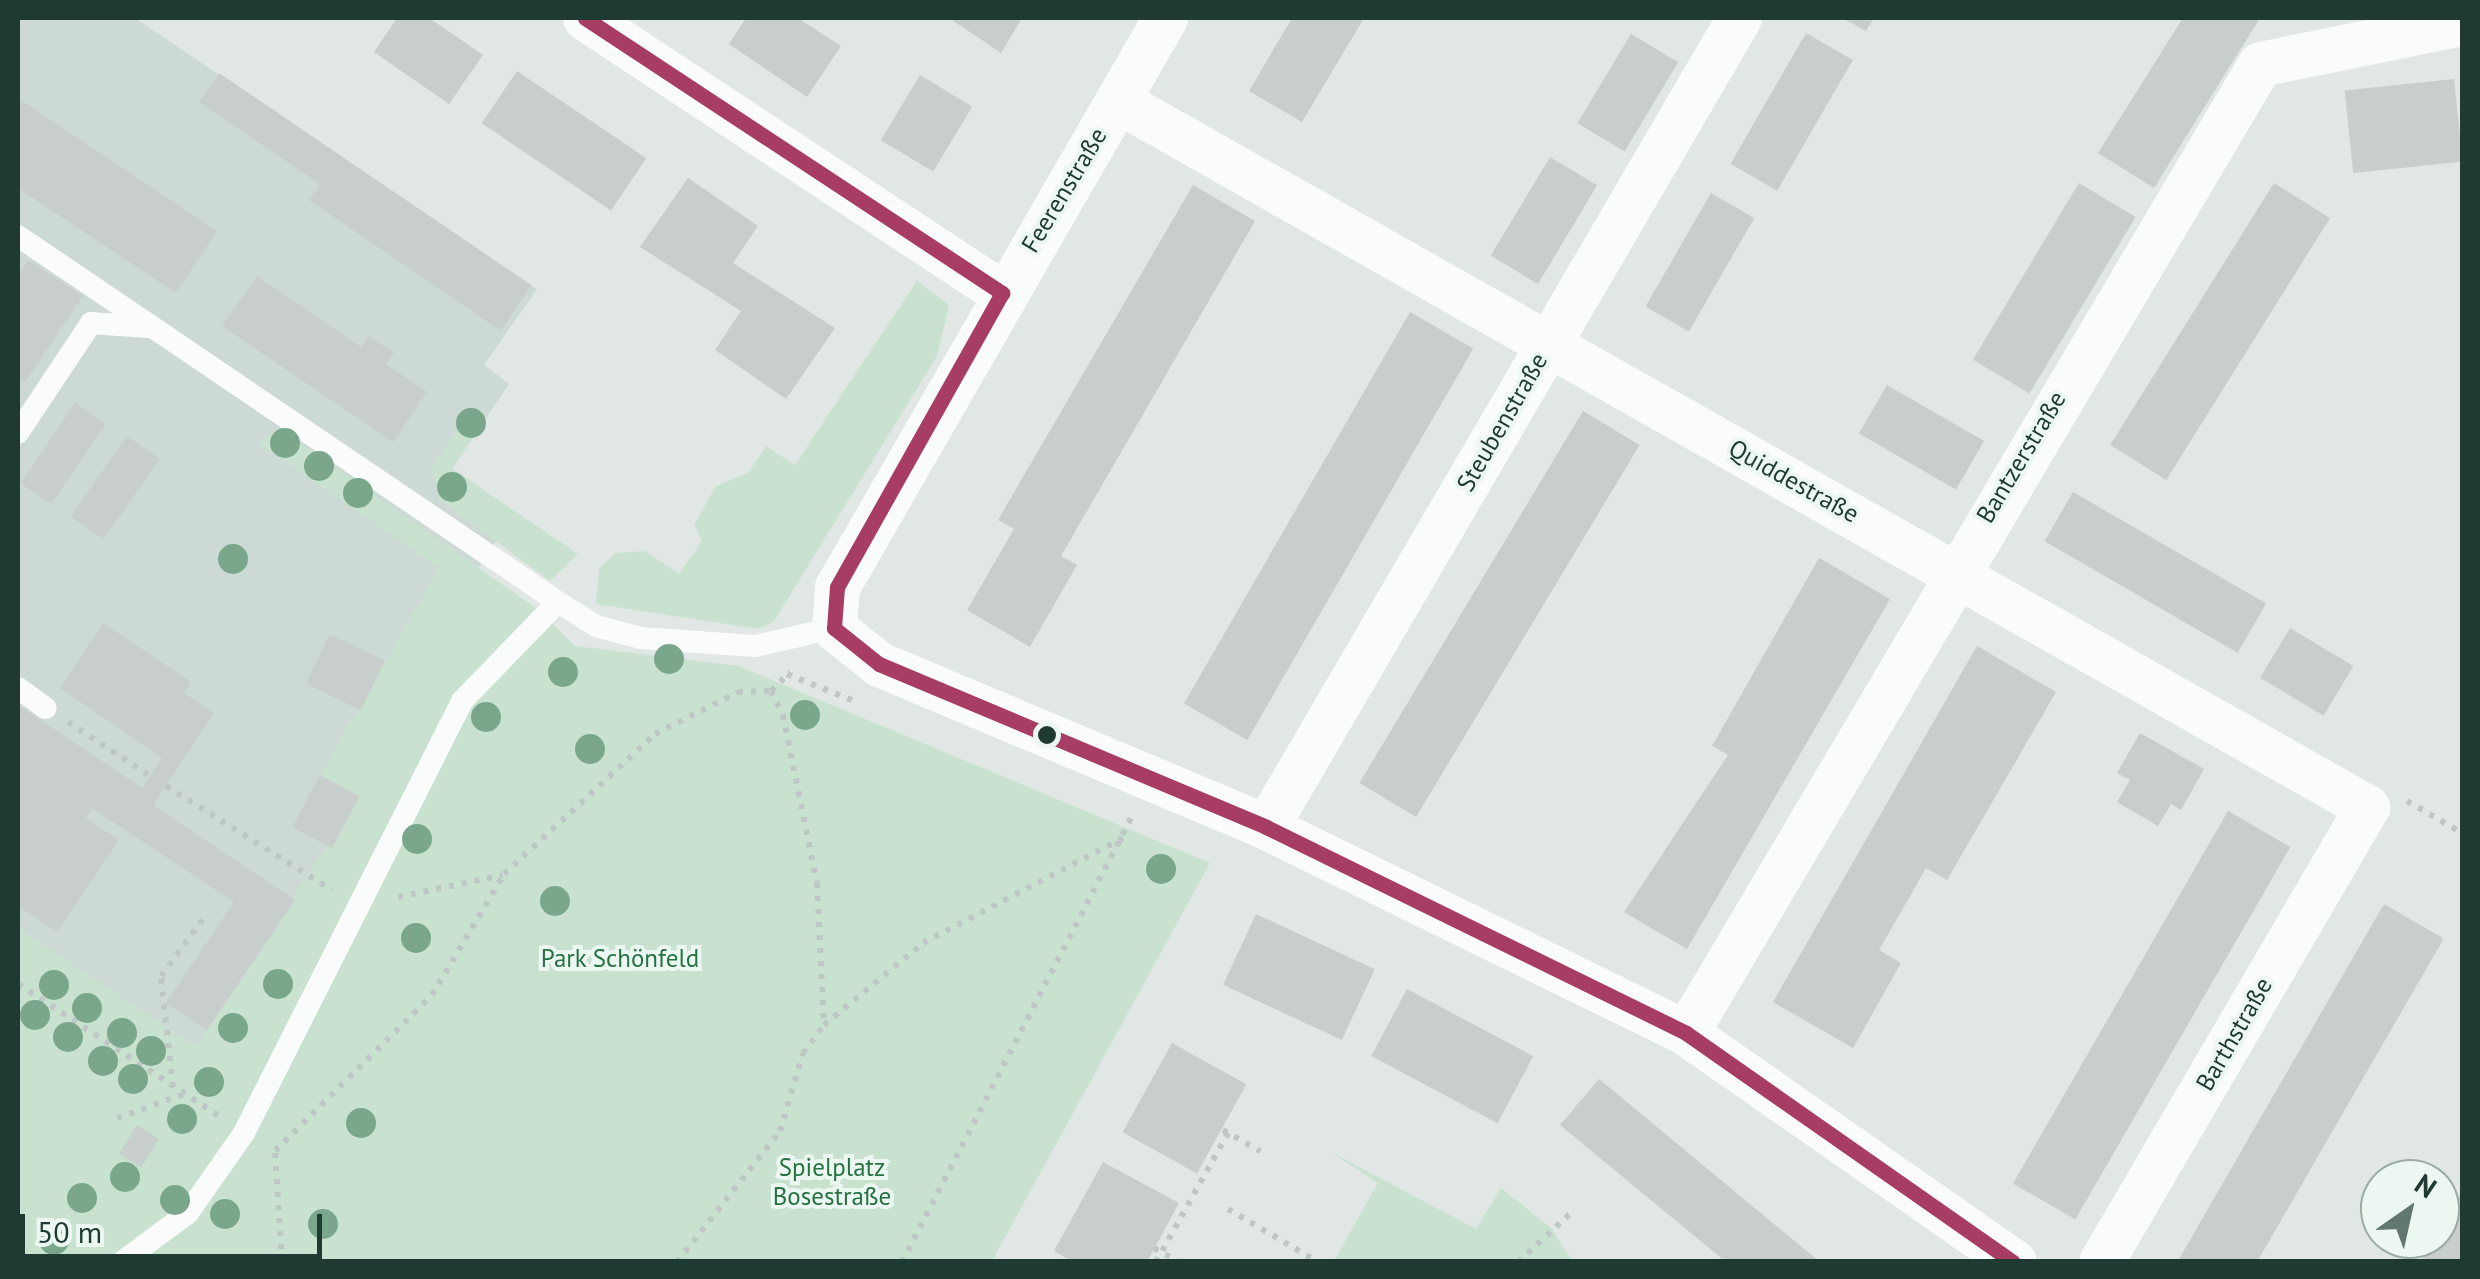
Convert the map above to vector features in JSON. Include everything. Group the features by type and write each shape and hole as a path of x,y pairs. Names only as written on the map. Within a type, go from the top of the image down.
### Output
{"street":[{"path":"585,18 1002,292"},
{"name":"Feerenstraße","path":"834,628 837,587 1002,292 1164,18"},
{"name":"Steubenstraße","path":"1266,827 1739,18"},
{"name":"Bantzerstraße","path":"1686,1033 1954,568 2260,64 2462,23"},
{"name":"Quiddestraße","path":"1118,101 1954,568 2368,807"},
{"path":"834,628 879,664 1266,827 1686,1033 2014,1262"},
{"name":"Barthstraße","path":"2100,1262 2368,807"}],"lane":[{"path":"18,236 596,626 641,638 754,646 834,628"},
{"path":"18,433 91,323 152,328"},
{"path":"122,1262 188,1213 244,1133 462,702 558,602"},
{"path":"18,688 46,708"}],"path":[{"path":"282,1262 276,1151 432,995 504,874 655,734 738,692 771,691 816,883 824,1025"},
{"path":"46,708 150,776"},
{"path":"166,786 360,908 504,874"},
{"path":"2368,807 2386,789 2462,833"},
{"path":"677,1262 780,1130 803,1053 824,1025 923,942 1123,838 902,1262"},
{"path":"173,1087 161,976 203,919"},
{"path":"18,984 244,1133"},
{"path":"117,1118 185,1093"},
{"path":"1156,1262 1158,1250 1225,1131 1260,1151"},
{"path":"1228,1209 1318,1262"},
{"path":"1518,1262 1571,1213"},
{"path":"1158,1250 1179,1262"}],"shaded area":[{"path":"18,18 135,18 537,289 484,365 509,384 452,468 515,512 467,586 386,659 321,776 360,796 196,1048 18,928"}],"green space":[{"path":"917,281 949,305 937,356 774,621 759,629 596,604 599,568 616,553 645,551 679,574 702,541 694,525 716,486 748,473 766,446 795,465"},
{"path":"467,415 483,423 452,469 578,554 550,581 439,499 431,468"},
{"name":"Park Schönfeld","path":"279,428 540,611 575,646 738,666 1210,863 992,1261 18,1261 18,928 196,1047 359,796 320,775 439,568 258,443"},
{"path":"1331,1152 1476,1229 1501,1188 1552,1229 1572,1261 1334,1261 1378,1183"}],"building":[{"path":"397,18 429,18 483,55 449,104 374,52"},
{"path":"746,18 798,18 841,46 807,97 729,44"},
{"path":"949,18 1022,18 1001,53"},
{"path":"1292,18 1364,18 1302,122 1249,91"},
{"path":"1842,18 1874,18 1866,31"},
{"path":"2183,18 2260,18 2154,188 2098,153"},
{"path":"1806,33 1853,60 1777,191 1730,164"},
{"path":"1631,34 1678,62 1625,151 1577,123"},
{"path":"517,71 646,158 611,210 482,123"},
{"path":"219,73 531,285 501,331 309,200 320,184 199,102"},
{"path":"920,75 972,106 933,172 881,140"},
{"path":"2454,79 2462,162 2353,173 2345,90"},
{"path":"18,98 217,231 176,293 18,188"},
{"path":"1550,157 1597,185 1538,284 1491,256"},
{"path":"688,178 758,226 733,263 835,328 786,399 715,350 741,311 640,247"},
{"path":"2079,183 2136,217 2029,394 1973,360"},
{"path":"2274,183 2330,218 2166,480 2110,445"},
{"path":"1193,185 1255,221 1061,556 1077,565 1030,647 967,610 1014,529 998,520"},
{"path":"1711,193 1754,218 1689,331 1646,306"},
{"path":"28,260 83,296 25,382 18,377 18,276"},
{"path":"257,276 361,347 369,336 394,353 386,364 427,392 393,442 222,326"},
{"path":"1410,312 1473,348 1247,740 1184,703"},
{"path":"1887,385 1984,441 1956,489 1859,433"},
{"path":"75,403 106,424 51,504 21,483"},
{"path":"1583,411 1640,445 1416,817 1359,783"},
{"path":"127,436 160,459 104,539 71,516"},
{"path":"2073,492 2266,604 2238,653 2044,541"},
{"path":"1819,558 1890,599 1687,949 1624,912 1728,755 1712,746"},
{"path":"103,623 191,682 184,693 214,713 153,805 295,900 207,1030 166,1003 234,902 92,808 86,818 119,840 57,932 18,906 18,705 142,788 162,758 60,688"},
{"path":"2290,628 2353,666 2324,716 2260,678"},
{"path":"330,634 385,661 361,710 306,683"},
{"path":"1977,646 2056,692 1947,880 1926,868 1879,950 1901,963 1853,1048 1773,1002"},
{"path":"2140,733 2204,769 2181,810 2171,804 2158,826 2117,802 2130,780 2117,773"},
{"path":"320,775 360,796 332,848 292,827"},
{"path":"2228,811 2290,847 2075,1219 2013,1183"},
{"path":"2384,904 2444,938 2257,1262 2177,1262"},
{"path":"1256,914 1375,969 1342,1040 1223,985"},
{"path":"1407,989 1533,1056 1498,1123 1371,1056"},
{"path":"1172,1043 1246,1084 1197,1173 1123,1132"},
{"path":"1599,1079 1820,1262 1726,1262 1560,1125"},
{"path":"137,1125 159,1139 141,1168 119,1154"},
{"path":"1103,1162 1179,1203 1147,1262 1073,1262 1054,1251"},
{"path":"2462,1189 2462,1262 2420,1262 2460,1259"}],"transit line":[{"path":"585,18 1002,293"},
{"path":"834,628 837,587 1002,293"},
{"path":"834,628 879,664 1266,827 1686,1033 2013,1262"}],"park label":[{"name":"Spielplatz Bosestraße","path":"832,1182"}]}
